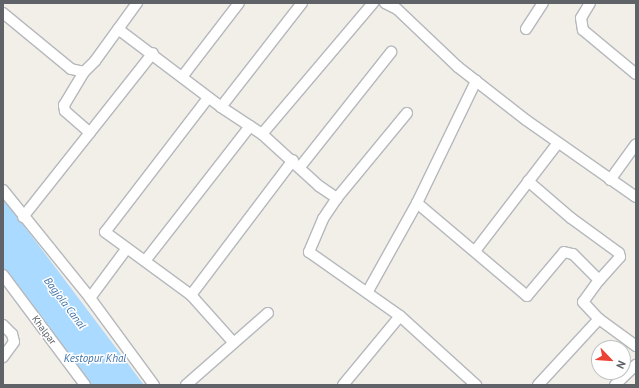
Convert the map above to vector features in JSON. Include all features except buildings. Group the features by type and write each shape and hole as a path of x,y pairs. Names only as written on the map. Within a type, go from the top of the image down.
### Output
{"street":[{"path":"182,77 239,3"},
{"path":"221,107 302,3"},
{"path":"262,134 373,3"},
{"path":"385,3 397,9 476,81 558,143 636,197"},
{"path":"526,29 543,3"},
{"path":"590,3 581,18 584,30 636,74"},
{"path":"90,133 65,111 64,104 84,72 95,61 134,4"},
{"path":"3,13 71,69 84,72"},
{"path":"118,29 153,53 208,98 262,134 297,163 319,186 337,198"},
{"path":"191,295 297,163 391,52"},
{"path":"23,217 153,53"},
{"path":"368,291 417,203 435,162 476,81"},
{"path":"208,98 105,232 191,295 233,342"},
{"path":"407,113 337,198 323,219 309,252 368,291 400,316 476,385"},
{"path":"145,261 250,126"},
{"path":"475,250 558,143"},
{"path":"610,180 636,144"},
{"path":"528,181 571,218 619,253 620,256 582,302 599,319 636,346"},
{"path":"3,190 23,217 90,298 154,385"},
{"path":"417,203 475,250 527,296 564,252 573,254 600,280"},
{"path":"90,298 127,248"},
{"name":"Khalpar","path":"3,275 85,385"},
{"path":"186,385 233,342 268,313"},
{"path":"343,385 400,316"},
{"path":"538,385 599,319"},
{"path":"3,325 12,334 14,342 3,357"},
{"path":"615,385 636,365"}],"water":[{"name":"Kestopur Khal","path":"3,198 144,385 86,385 3,272"}],"water label":[{"name":"Bagjola Canal","path":"65,303"}]}
